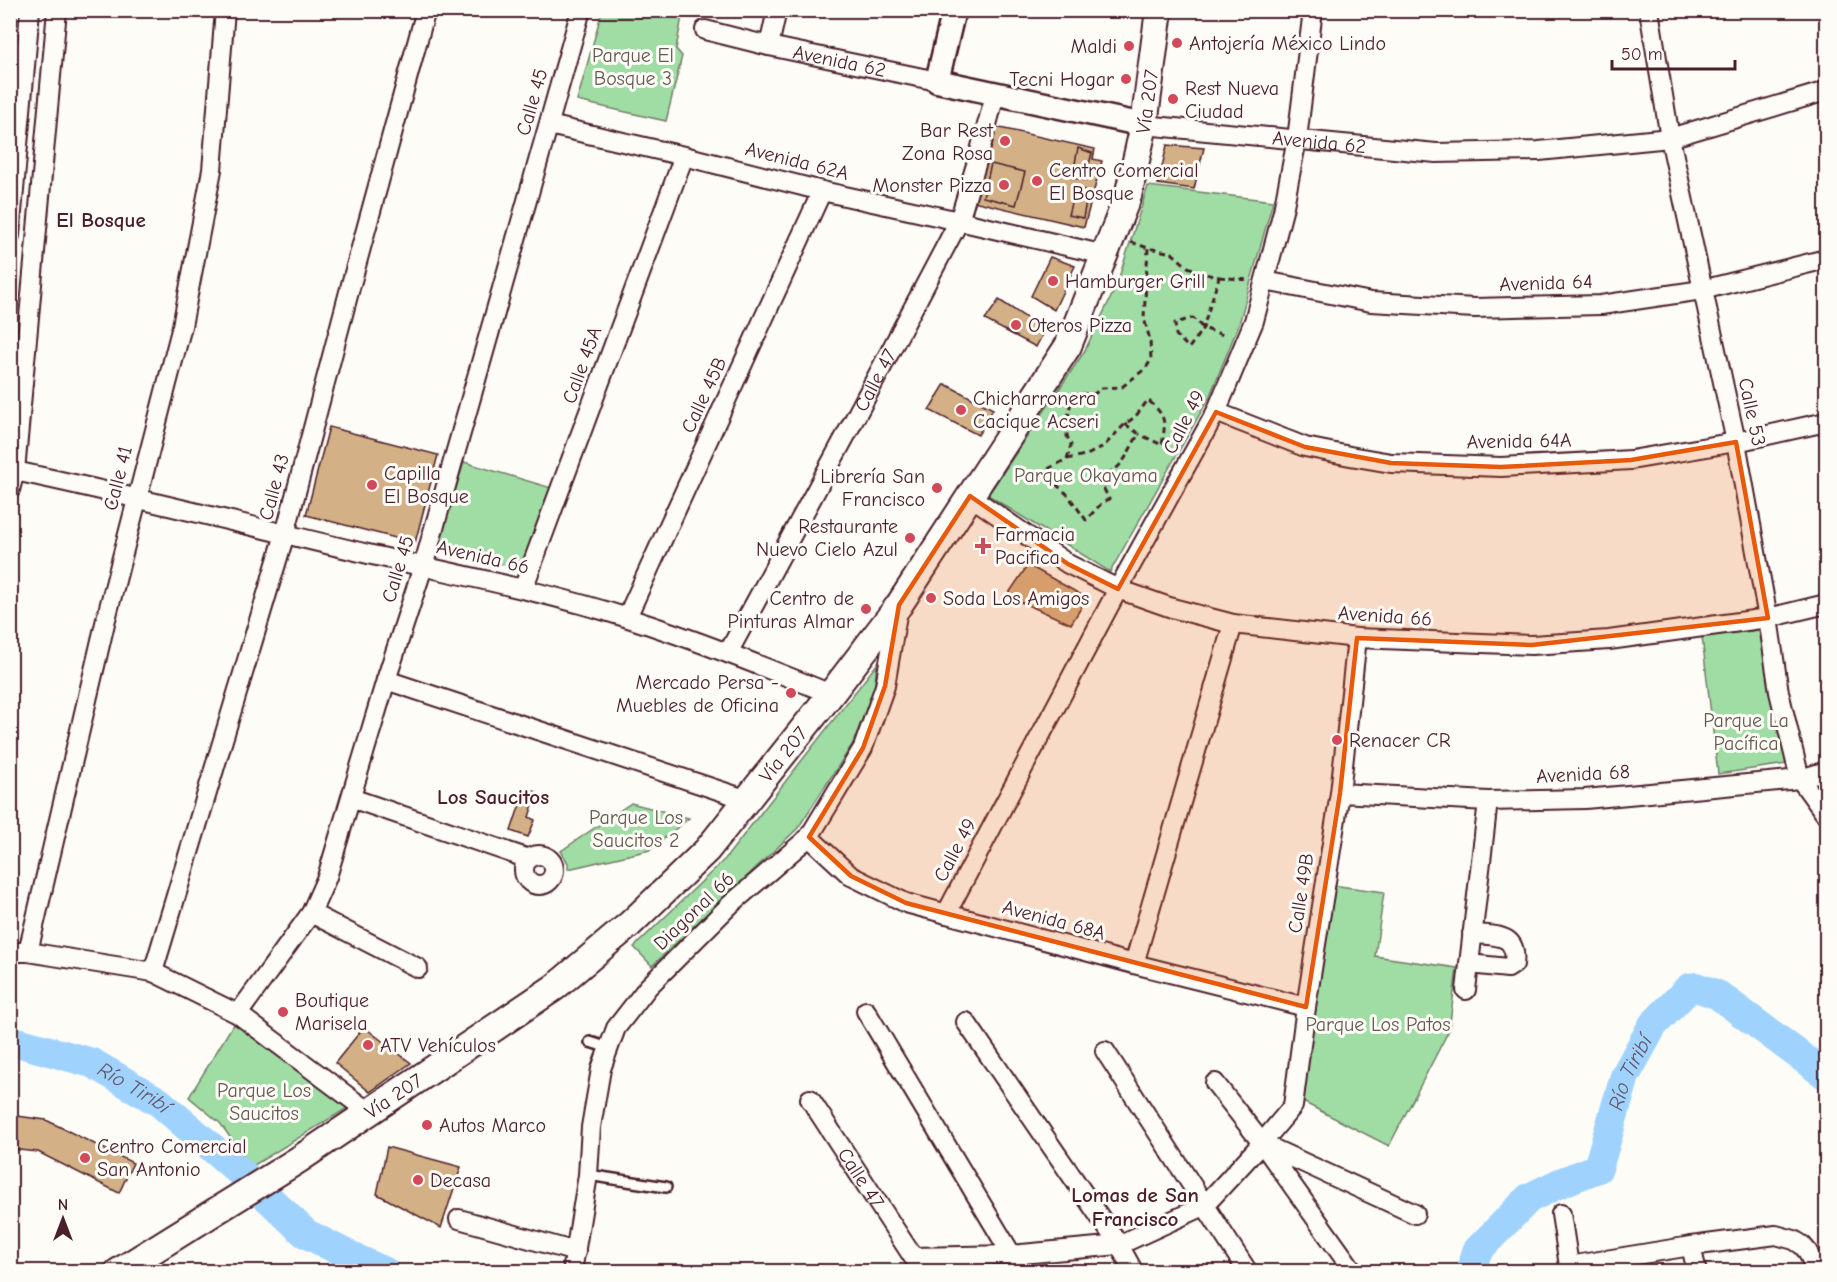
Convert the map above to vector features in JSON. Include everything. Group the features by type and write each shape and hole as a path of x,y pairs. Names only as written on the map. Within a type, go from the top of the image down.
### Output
{"main road":[{"name":"Vía 207","path":"126,1269 370,1113 555,987 630,924 707,850 831,694 898,605 1068,346 1128,196 1144,125 1159,10"}],"street":[{"path":"10,235 30,10"},
{"path":"10,490 57,10"},
{"name":"Calle 41","path":"19,952 182,326 212,170 225,10"},
{"name":"Calle 43","path":"153,972 285,534 426,10"},
{"name":"Calle 45","path":"238,1014 311,913 327,877 423,567 581,10"},
{"path":"770,46 777,10"},
{"path":"937,81 954,10"},
{"name":"Calle 49","path":"946,914 1118,589 1216,412 1254,321 1283,211 1298,139 1313,10"},
{"name":"Calle 53","path":"1649,10 1670,138 1736,442 1779,692 1800,778 1827,815"},
{"name":"Avenida 62","path":"705,30 995,95 1144,125 1436,153 1539,151 1670,138 1827,91"},
{"name":"Calle 47","path":"728,653 959,221 995,95"},
{"name":"Avenida 62A","path":"549,125 822,191 1105,255"},
{"name":"Calle 45A","path":"523,589 684,156"},
{"name":"Calle 45B","path":"627,617 822,191"},
{"name":"Avenida 64","path":"1265,281 1371,302 1475,308 1601,304 1702,290 1827,259"},
{"name":"Avenida 64A","path":"1216,412 1305,447 1391,463 1501,467 1619,460 1736,442 1827,422"},
{"name":"Avenida 66","path":"13,470 523,589 627,617 728,653 831,694"},
{"name":"Avenida 66","path":"970,496 1068,564 1118,589 1172,608 1233,624 1357,638 1532,645 1609,640 1768,618 1827,604"},
{"name":"Diagonal 66","path":"572,1272 588,1175 591,1126 602,1069 616,1028 648,987 730,905 809,837 863,748 885,686 898,605"},
{"path":"1134,964 1233,624"},
{"name":"Calle 49B","path":"1204,1206 1293,1106 1306,1007 1340,793 1357,638"},
{"path":"387,680 748,800"},
{"name":"Avenida 68","path":"1340,793 1488,801 1585,799 1800,778 1827,771"},
{"path":"351,798 528,859"},
{"path":"1466,990 1488,801"},
{"name":"Avenida 68A","path":"809,837 850,876 906,903 1306,1007"},
{"path":"311,913 418,968"},
{"path":"1469,964 1508,968 1514,964 1515,957 1514,949 1503,937 1472,934"},
{"path":"19,952 153,972 238,1014 370,1113"},
{"path":"866,1011 1022,1272"},
{"path":"966,1022 1119,1245 1134,1272"},
{"path":"1105,1051 1248,1272"},
{"path":"1215,1083 1262,1143 1354,1272"},
{"name":"Calle 47","path":"810,1099 913,1257 1011,1255"},
{"path":"1262,1143 1415,1214"},
{"path":"1011,1255 1119,1245 1204,1206"},
{"path":"1561,1214 1569,1269 1691,1246 1769,1235 1782,1236 1802,1245 1808,1252 1816,1272"},
{"path":"459,1219 576,1252"},
{"path":"1691,1246 1697,1272"}],"lane":[{"path":"590,1042 609,1048"},
{"path":"588,1175 666,1188"}],"path":[{"path":"1130,241 1148,249 1172,253 1188,267 1204,274 1219,278 1265,281"},
{"path":"1067,459 1071,445 1067,436 1067,424 1070,406 1077,394 1094,394 1101,388 1122,387 1146,368 1151,360 1150,340 1144,318 1148,249"},
{"path":"1219,278 1203,328 1189,348 1176,335 1175,323 1193,318 1203,328 1226,336"},
{"path":"1125,424 1162,445 1165,426 1161,412 1148,400 1135,417 1125,424 1104,446 1089,454 1067,459 1042,472 1066,494 1086,520 1109,499 1097,475 1108,475 1122,464 1139,434"},
{"path":"170,1259 178,1272"}],"highlighted area":[{"path":"1216,412 1305,447 1391,463 1501,467 1631,460 1736,442 1768,618 1532,645 1357,638 1340,793 1306,1007 906,903 851,876 809,837 863,748 885,686 899,605 970,496 1068,564 1118,589"}],"green space":[{"name":"Parque El Bosque 3","path":"602,11 683,11 676,49 682,56 666,121 577,101"},
{"name":"Parque Okayama","path":"1148,186 1273,201 1239,324 1209,398 1110,572 988,495 1084,352 1116,287"},
{"path":"464,462 558,490 530,572 438,546"},
{"name":"Parque La Pacífica","path":"1759,630 1786,764 1718,774 1702,637"},
{"path":"877,664 874,690 852,745 798,828 652,966 634,947 725,859"},
{"name":"Parque Los Saucitos 2","path":"631,803 689,818 650,850 568,869 568,863 561,851"},
{"name":"Parque Los Patos","path":"1331,885 1384,892 1375,956 1457,968 1449,1030 1389,1146 1301,1101"},
{"name":"Parque Los Saucitos","path":"237,1022 349,1107 251,1167 220,1123 189,1097 231,1028"}],"building":[{"name":"Centro Comercial El Bosque","path":"991,126 1095,149 1093,159 1102,161 1084,227 973,201"},
{"path":"1167,145 1204,148 1194,189 1158,184"},
{"path":"1078,148 1092,153 1085,180 1072,178"},
{"name":"Monster Pizza","path":"991,164 1025,172 1016,205 983,197"},
{"path":"1075,188 1088,191 1083,218 1068,215"},
{"name":"Hamburger Grill","path":"1050,257 1075,266 1054,310 1031,296"},
{"name":"Oteros Pizza","path":"999,300 1045,330 1036,347 985,320"},
{"name":"Chicharronera Cacique Acseri","path":"945,384 993,409 978,435 929,410"},
{"name":"Capilla El Bosque","path":"329,427 438,455 415,543 306,515"},
{"path":"1028,565 1087,598 1071,624 1007,596"},
{"path":"525,789 537,792 529,817 535,820 528,837 511,831"},
{"name":"ATV Vehículos","path":"364,1027 411,1063 370,1092 335,1063"},
{"name":"Centro Comercial San Antonio","path":"10,1115 46,1120 133,1163 119,1193 38,1152 10,1149"},
{"name":"Decasa","path":"387,1147 461,1167 441,1228 377,1194"}],"waterway":[{"name":"Río Tiribí","path":"1471,1272 1477,1251 1529,1198 1598,1168 1625,1076 1653,1025 1689,988 1696,987 1718,995 1826,1075"},
{"name":"Río Tiribí","path":"10,1040 92,1063 159,1102 247,1178 305,1233 385,1272"}],"place":[{"name":"Antojería México Lindo","path":"1177,43"},
{"name":"Maldi","path":"1129,46"},
{"name":"Tecni Hogar","path":"1126,79"},
{"name":"Rest Nueva Ciudad","path":"1173,99"},
{"name":"Bar Rest Zona Rosa","path":"1005,141"},
{"name":"Centro Comercial El Bosque","path":"1037,181"},
{"name":"Monster Pizza","path":"1004,185"},
{"name":"Hamburger Grill","path":"1053,281"},
{"name":"Oteros Pizza","path":"1016,325"},
{"name":"Chicharronera Cacique Acseri","path":"961,410"},
{"name":"Capilla El Bosque","path":"372,485"},
{"name":"Librería San Francisco","path":"937,488"},
{"name":"Restaurante Nuevo Cielo Azul","path":"910,538"},
{"name":"Farmacia Pacifica","path":"983,546"},
{"name":"Soda Los Amigos","path":"931,598"},
{"name":"Centro de Pinturas Almar","path":"866,609"},
{"name":"Mercado Persa - Muebles de Oficina","path":"791,693"},
{"name":"Renacer CR","path":"1337,740"},
{"name":"Boutique Marisela","path":"283,1012"},
{"name":"ATV Vehículos","path":"368,1045"},
{"name":"Autos Marco","path":"427,1125"},
{"name":"Centro Comercial San Antonio","path":"85,1158"},
{"name":"Decasa","path":"418,1180"}],"district":[{"name":"El Bosque","path":"101,220"},
{"name":"Los Saucitos","path":"493,797"},
{"name":"Lomas de San Francisco","path":"1135,1207"}]}
